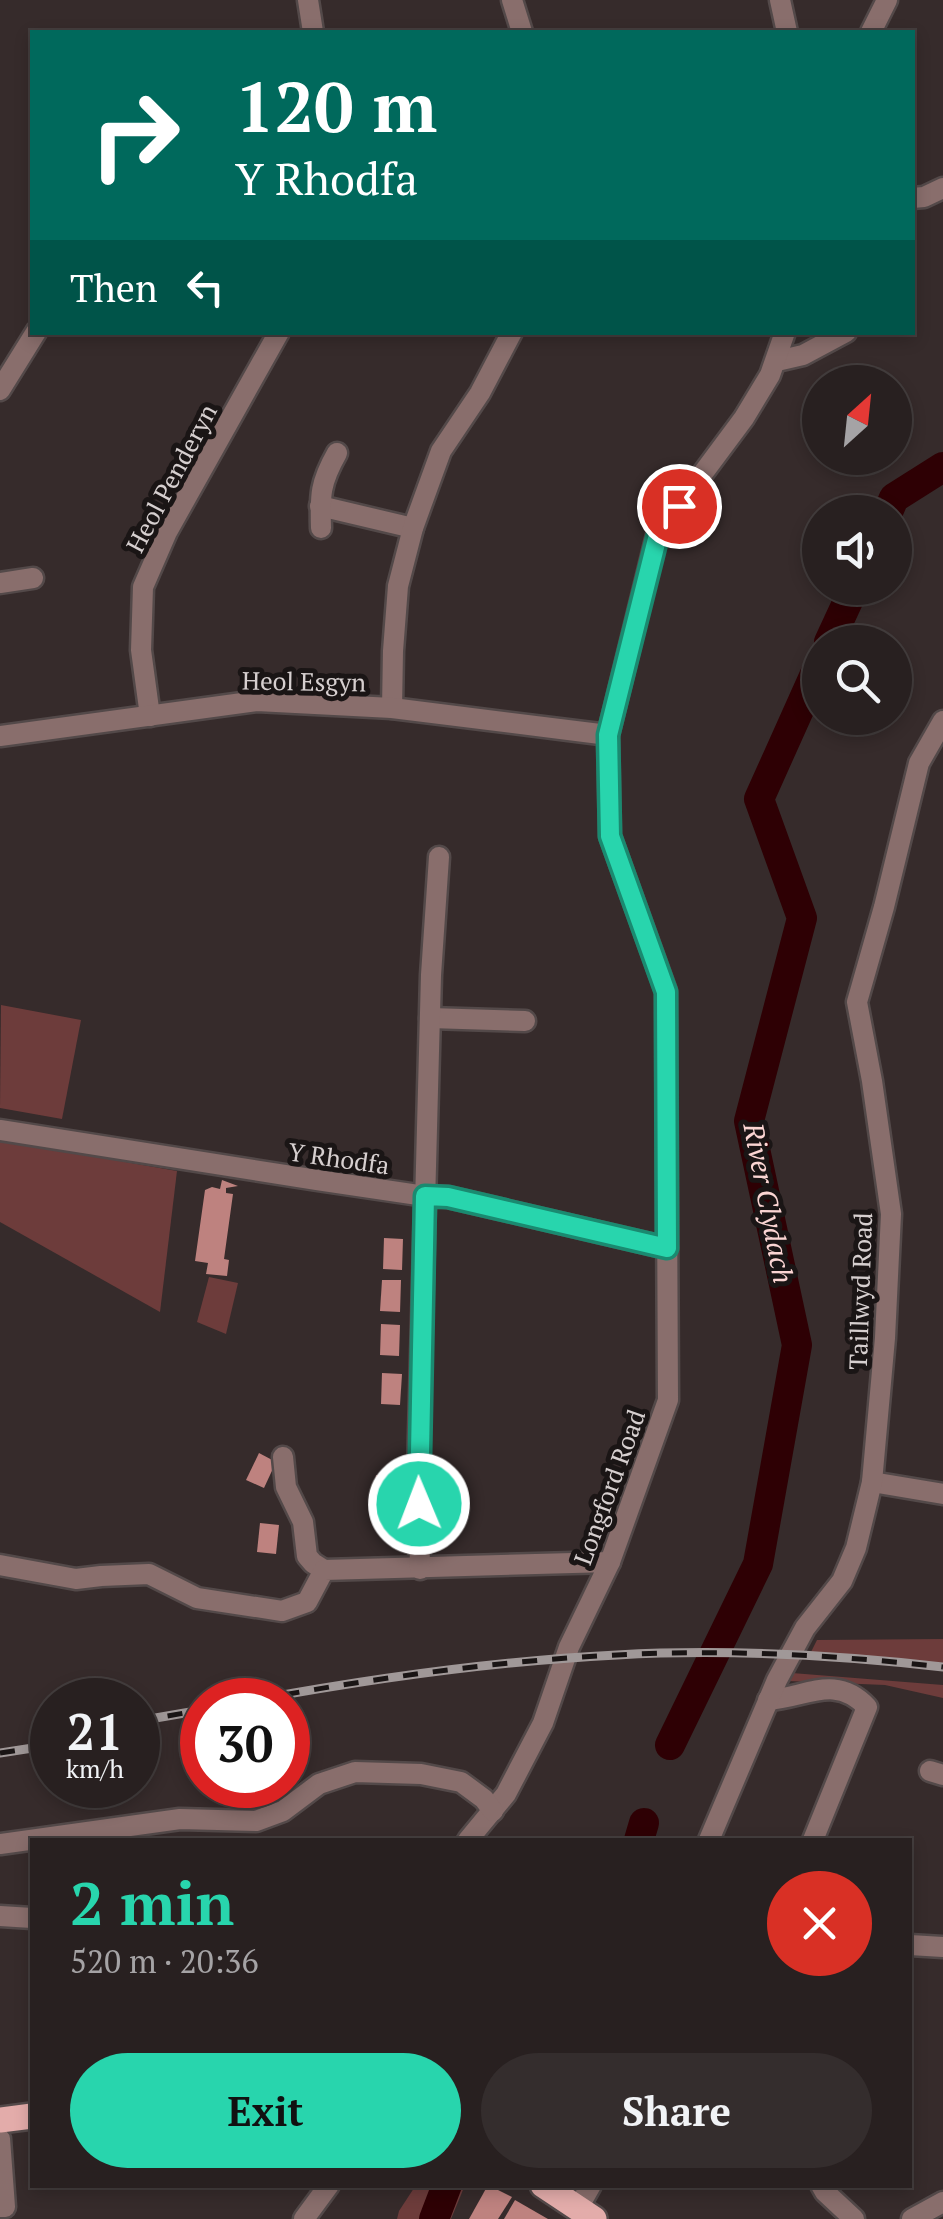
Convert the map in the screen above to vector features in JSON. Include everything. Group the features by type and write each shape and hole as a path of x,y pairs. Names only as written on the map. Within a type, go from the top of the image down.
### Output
{"main road":[{"path":"0,2120 30,2116"},
{"path":"548,2188 586,2213"}],"street":[{"path":"308,0 312,30"},
{"path":"512,0 521,30"},
{"path":"780,0 787,30"},
{"path":"873,30 887,0"},
{"path":"915,198 943,188"},
{"path":"0,390 34,335"},
{"name":"Heol Penderyn","path":"150,716 141,650 143,587 167,532 277,335"},
{"path":"392,708 398,586 413,528 441,452 480,393 510,335"},
{"name":"Longford Road","path":"470,1838 506,1794 543,1723 569,1647 610,1562 668,1400 666,992 610,836 608,735 658,535 744,418 776,361 785,335"},
{"path":"776,361 803,355 840,335"},
{"path":"320,528 325,474 337,453"},
{"path":"320,506 413,528"},
{"path":"0,583 33,578"},
{"name":"Heol Esgyn","path":"0,736 257,700 392,708 608,735"},
{"name":"Taillwyd Road","path":"710,1838 768,1700 805,1628 842,1581 856,1548 872,1482 891,1214 857,1002 919,763 943,721"},
{"path":"420,1569 418,1472 438,856"},
{"path":"430,1018 524,1021"},
{"name":"Y Rhodfa","path":"0,1130 268,1179 448,1197 667,1248"},
{"path":"283,1457 286,1487 303,1522 308,1556 324,1570 610,1562"},
{"path":"872,1482 943,1494"},
{"path":"0,1565 76,1579 149,1574 197,1598 282,1611 307,1602 324,1570"},
{"path":"768,1700 788,1699 813,1689 842,1691 857,1696 867,1707 814,1838"},
{"path":"43,1838 180,1819 256,1821 284,1811 320,1784 355,1772 422,1774 461,1782 493,1812"},
{"path":"0,1844 30,1840"},
{"path":"0,1916 30,1918"},
{"path":"912,1944 943,1947"},
{"path":"0,2139 5,2207 0,2208"},
{"path":"304,2219 326,2188"},
{"path":"586,2213 590,2188"},
{"path":"823,2188 854,2219"},
{"path":"912,2219 943,2202"}],"shaded area":[{"path":"1,1005 81,1020 62,1119 0,1108"},
{"path":"0,1140 177,1171 160,1312 0,1222"},
{"path":"209,1277 238,1283 226,1334 197,1322"},
{"path":"943,1639 943,1663 811,1652 817,1640"},
{"path":"792,1673 943,1685 943,1698 885,1685 788,1681"},
{"path":"414,2188 464,2188 451,2219 397,2219"}],"building":[{"path":"222,1180 238,1186 226,1188 226,1193 233,1194 224,1259 229,1260 227,1276 206,1274 208,1263 195,1261 205,1190 220,1189"},
{"path":"384,1238 403,1239 402,1270 383,1269"},
{"path":"382,1280 401,1280 400,1312 380,1311"},
{"path":"381,1324 400,1325 399,1356 380,1355"},
{"path":"382,1373 402,1374 400,1405 381,1404"},
{"path":"259,1453 276,1462 264,1488 246,1480"},
{"path":"376,1475 396,1477 392,1508 373,1506"},
{"path":"260,1523 279,1525 276,1554 257,1552"},
{"path":"486,2188 512,2197 498,2219 469,2219"},
{"path":"515,2200 548,2219 504,2219"}],"waterway":[{"name":"River Clydach","path":"899,495 943,467"},
{"name":"River Clydach","path":"837,625 846,605"},
{"name":"River Clydach","path":"670,1745 758,1564 797,1345 749,1121 802,918 759,799 802,703"},
{"name":"River Clydach","path":"640,1838 644,1823"},
{"name":"River Clydach","path":"434,2219 446,2188"}],"railway":[{"path":"310,1691 526,1661 617,1655 780,1654 943,1667"},
{"path":"160,1717 180,1714"},
{"path":"0,1753 30,1748"}],"route":[{"path":"419,1504 425,1196 448,1197 667,1248 666,992 610,836 608,735 658,535 679,506"}]}
